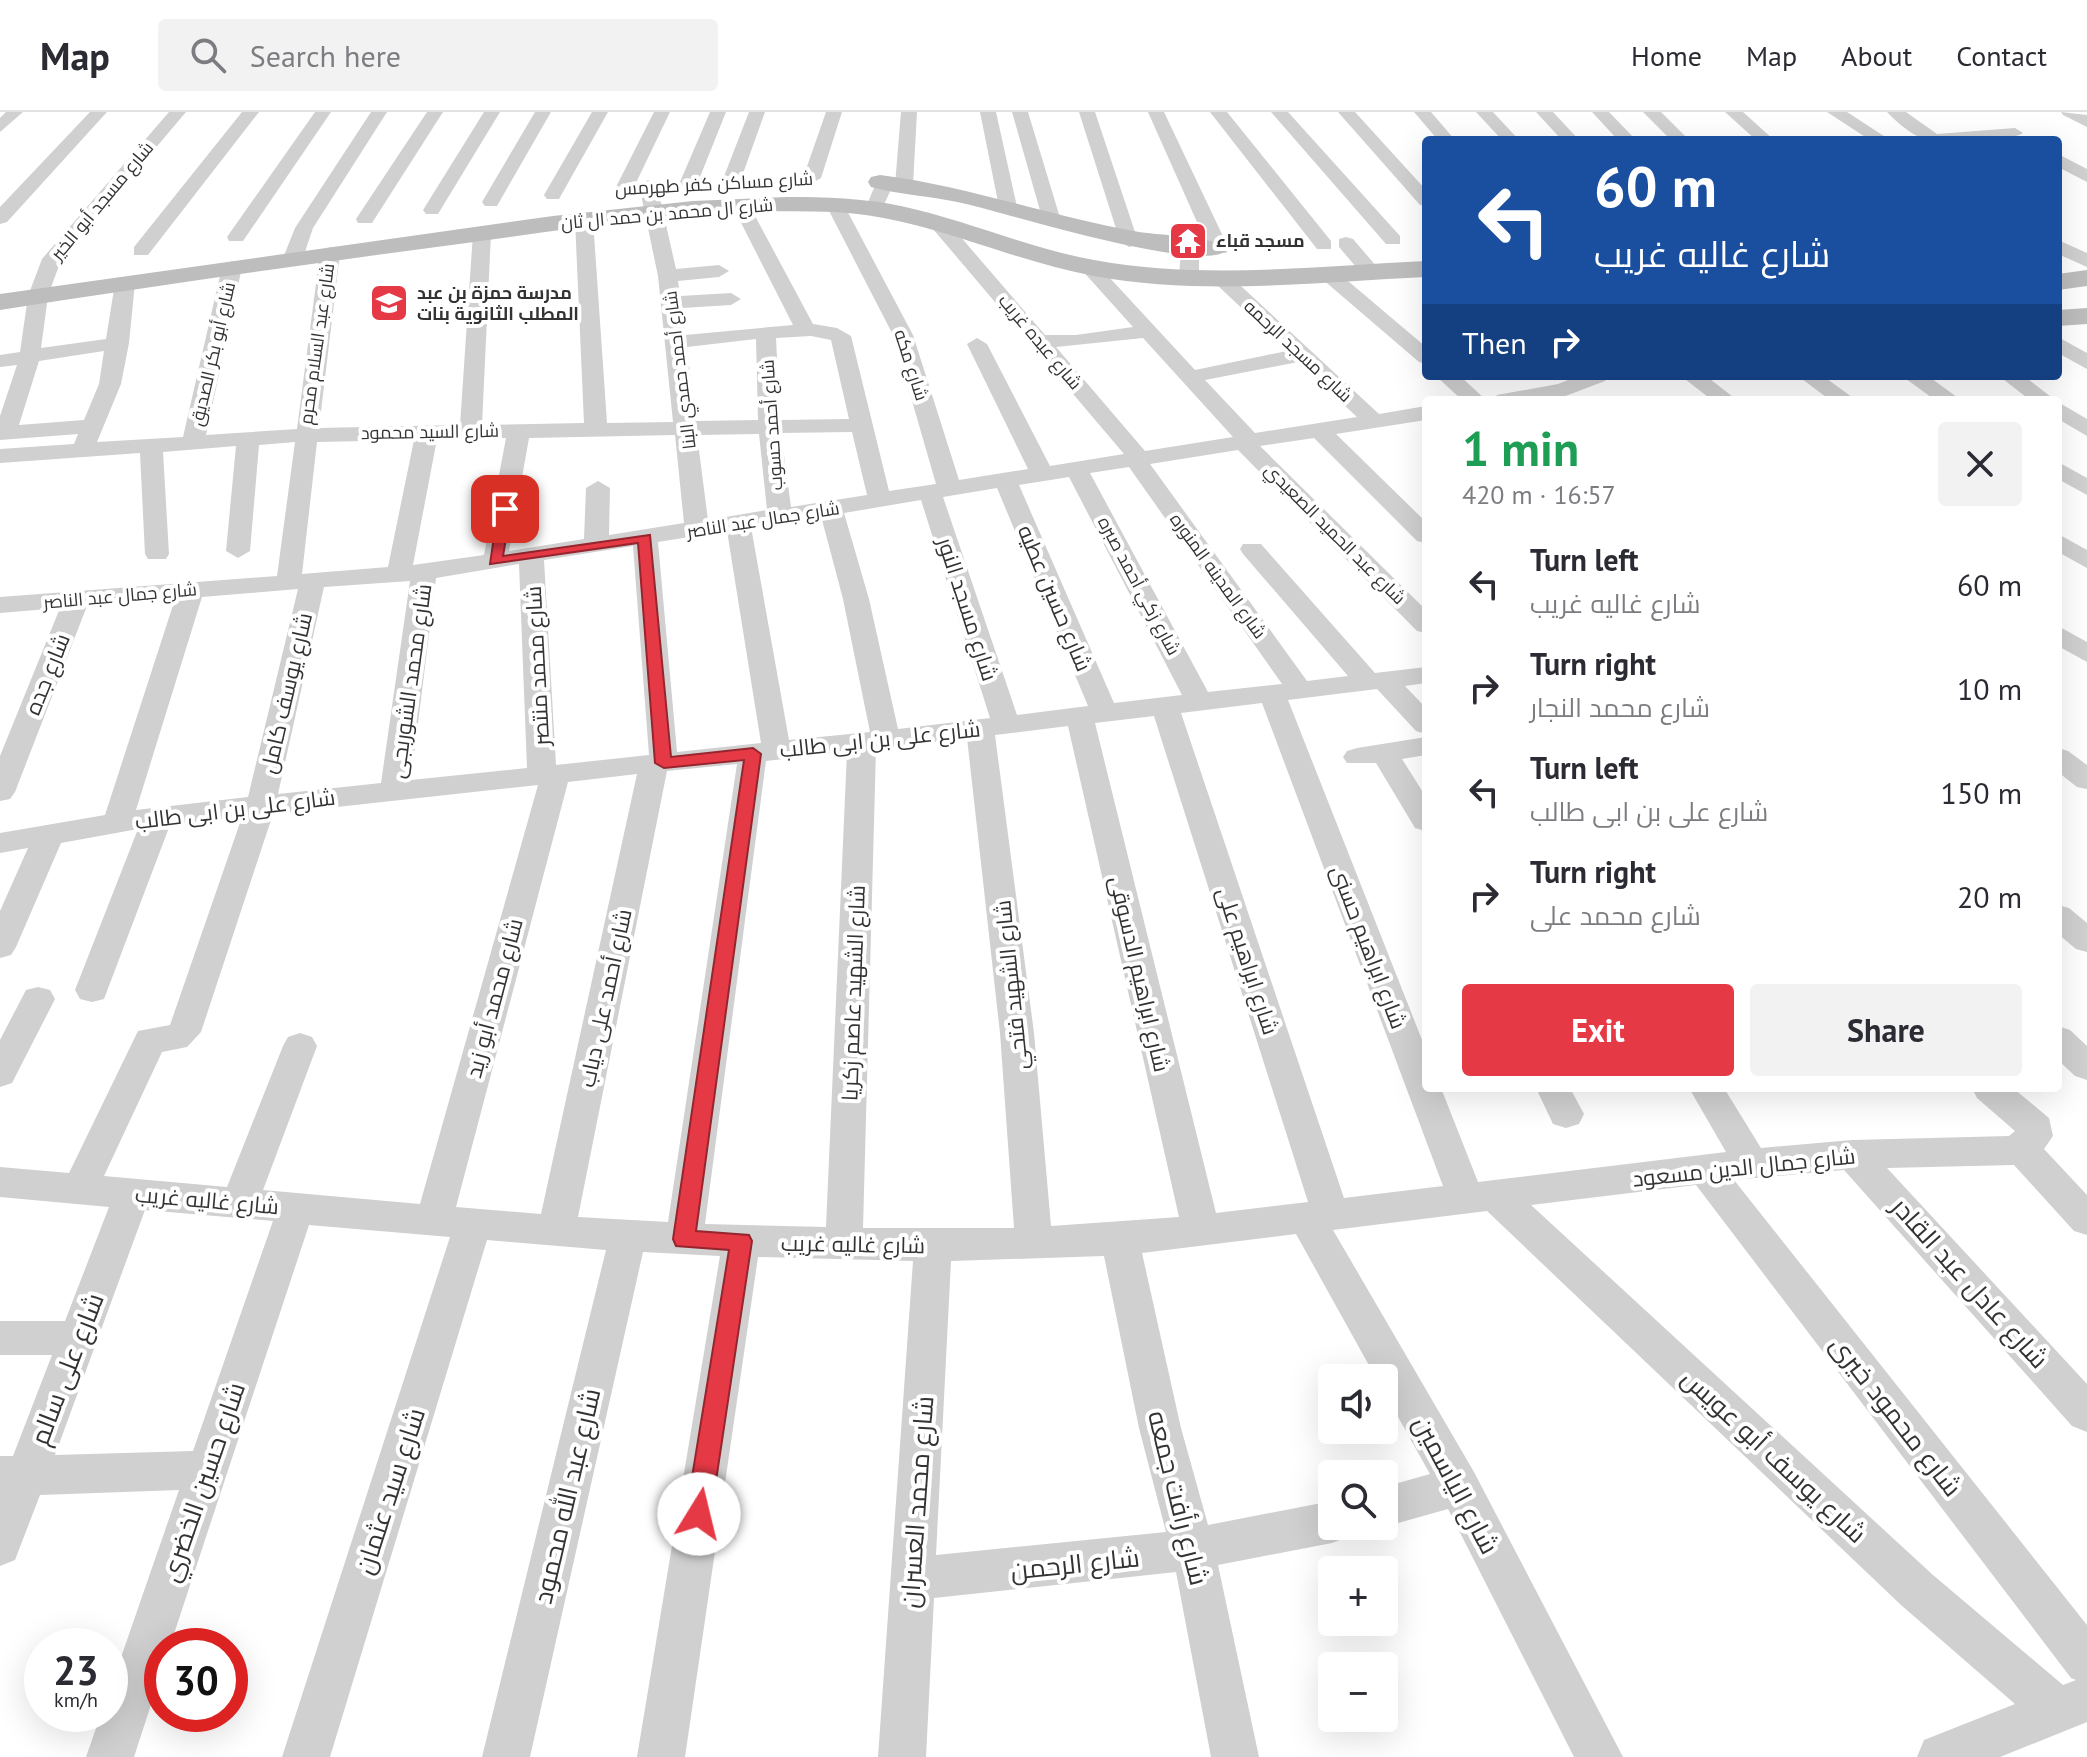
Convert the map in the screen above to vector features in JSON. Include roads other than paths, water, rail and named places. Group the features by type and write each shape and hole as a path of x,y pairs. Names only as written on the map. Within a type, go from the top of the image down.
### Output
{"street":[{"path":"0,127 15,112"},
{"path":"0,218 99,112"},
{"name":"شارع مسجد أبو الخير","path":"38,296 48,266 62,245 178,112"},
{"path":"141,251 251,112"},
{"path":"236,237 323,112"},
{"path":"293,258 285,230 379,112"},
{"path":"365,219 435,112"},
{"path":"432,210 492,112"},
{"path":"491,202 543,112"},
{"path":"553,195 600,112"},
{"path":"636,186 662,112"},
{"path":"689,182 718,112"},
{"path":"732,179 757,112"},
{"path":"833,185 834,112"},
{"path":"909,112 888,191 1008,207 1129,241 1190,248 1246,249"},
{"path":"988,112 1008,207"},
{"path":"1020,112 1052,221"},
{"path":"1087,112 1129,241"},
{"path":"1156,112 1219,249"},
{"path":"1218,112 1335,244 1370,271"},
{"path":"1279,112 1319,157 1404,240"},
{"path":"1346,112 1422,197"},
{"path":"1422,112 1443,136"},
{"path":"1484,112 1507,136"},
{"path":"1544,112 1567,136"},
{"path":"1600,112 1624,136"},
{"path":"1651,112 1677,136"},
{"path":"1733,112 1761,136"},
{"path":"1835,112 1875,136"},
{"path":"1895,112 1930,136"},
{"path":"2069,112 2087,122"},
{"path":"1991,119 2021,136"},
{"path":"1297,158 1383,153"},
{"path":"2062,161 2087,177"},
{"name":"شارع مساكن كفر طهرمس","path":"205,242 491,202 636,186 759,178"},
{"name":"شارع مساكن كفر طهرمس","path":"785,178 833,185"},
{"name":"شارع ال محمد بن حمد ال ثان","path":"0,302 482,233 653,212 741,205 833,185 888,191 940,225 1090,268 1189,279 1422,269"},
{"name":"شارع مكه","path":"833,185 903,335 940,492"},
{"name":"شارع أحمد حمدي البنا","path":"636,186 653,212 668,276 697,530"},
{"path":"741,205 806,330"},
{"path":"584,220 596,430"},
{"name":"شارع عبده غريب","path":"940,225 1138,460"},
{"path":"471,430 482,233"},
{"path":"1298,246 1404,240"},
{"path":"112,256 173,246"},
{"path":"1189,279 1190,248"},
{"name":"شارع عبد السلام محرم","path":"300,584 304,435 330,253"},
{"path":"2072,254 2087,270"},
{"path":"22,270 85,260"},
{"name":"شارع أبو بكر الصديق","path":"193,442 232,267"},
{"name":"شارع عبد الحميد الصعيدي","path":"1090,268 1247,443 1422,621"},
{"path":"668,276 719,271"},
{"path":"1328,274 1422,355"},
{"path":"2062,281 2087,278"},
{"name":"شارع مسجد الرحمه","path":"1222,279 1375,422"},
{"path":"83,450 110,384 119,343 125,283"},
{"path":"38,296 30,356 3,432 92,426"},
{"path":"671,303 731,299"},
{"path":"2062,318 2087,316"},
{"path":"674,342 834,330 841,336 880,501"},
{"path":"1039,341 1089,340 1147,331"},
{"name":"شارع أحمد حسوب","path":"766,334 769,427 780,516"},
{"path":"0,361 119,343"},
{"path":"977,344 1043,475"},
{"path":"2062,346 2087,363"},
{"path":"1190,377 1301,355"},
{"path":"1452,380 1470,396"},
{"path":"1549,380 1563,390"},
{"path":"1528,396 1563,390 1591,380"},
{"path":"1698,380 1720,396"},
{"path":"1815,380 1839,396"},
{"path":"1919,380 1944,396"},
{"path":"2016,380 2038,396"},
{"path":"2062,412 2078,426"},
{"name":"شارع جمال عبد الناصر","path":"0,605 411,574 1415,415"},
{"name":"شارع السيد محمود","path":"0,456 304,435 862,425"},
{"path":"495,561 519,430"},
{"name":"شارع محمد الشوربجى","path":"395,790 411,574 427,431"},
{"path":"1320,431 1422,532"},
{"path":"238,551 248,438"},
{"path":"151,445 157,554"},
{"name":"شارع المدينه المنوره","path":"1138,460 1287,693"},
{"name":"شارع زكي أحمد صبره","path":"1077,470 1200,703"},
{"path":"2062,472 2087,488"},
{"name":"شارع حسين عطيه","path":"1006,481 1092,715"},
{"path":"596,546 598,488"},
{"name":"شارع مسجد النور","path":"940,492 993,727"},
{"name":"شارع الشهيد عاصم زكريا","path":"831,509 856,599 874,740 844,1245"},
{"path":"684,1239 765,752 738,523"},
{"name":"شارع أحمد على دياب","path":"556,1231 659,764 645,538"},
{"path":"2062,544 2087,561"},
{"path":"1252,549 1377,682 1422,721"},
{"name":"شارع محمد منتصر","path":"531,556 548,776"},
{"name":"شارع يوسف كامل","path":"80,1188 150,1040 175,1038 184,1032 261,804 300,584"},
{"path":"117,824 191,590"},
{"name":"شارع جده","path":"0,792 76,600"},
{"path":"2062,637 2087,654"},
{"name":"شارع على بن ابى طالب","path":"0,843 158,816 993,727 1422,676"},
{"name":"شارع ابراهيم حسنى","path":"1287,693 1422,1044"},
{"name":"شارع ابراهيم على","path":"1165,707 1318,1216"},
{"name":"شارع ابراهيم الدسوقى","path":"1092,715 1201,1230"},
{"name":"شارع الشهيد فتحي","path":"993,727 1034,1243"},
{"path":"1422,747 1371,755 1422,816"},
{"path":"2062,760 2087,780"},
{"name":"شارع محمد أبو زيد","path":"454,1223 548,776"},
{"path":"92,990 158,816"},
{"path":"0,947 49,835"},
{"path":"2062,919 2087,941"},
{"path":"0,1074 38,999"},
{"path":"2062,1043 2087,1067"},
{"path":"240,1202 300,1046"},
{"name":"شارع ابراهيم حسنى","path":"1440,1092 1481,1198"},
{"path":"1708,1092 1752,1164"},
{"path":"1994,1092 2036,1128 2035,1136 2023,1144 2023,1150 2087,1220"},
{"name":"شارع جمال الدين مسعود","path":"1481,1198 1852,1154 2023,1150"},
{"name":"شارع عادل عبد القادر","path":"1852,1154 2087,1413"},
{"name":"شارع محمود خيرى","path":"1705,1170 2079,1699"},
{"name":"شارع غاليه غريب","path":"0,1182 628,1236 933,1246 1120,1240 1481,1198"},
{"name":"شارع على سالم","path":"0,1545 13,1476 81,1338 133,1193"},
{"name":"شارع يوسف أبو عويس","path":"1481,1198 1917,1590 2079,1699"},
{"name":"شارع حسين الخضري","path":"110,1757 296,1208"},
{"name":"شارع الياسمين","path":"1318,1216 1599,1757"},
{"name":"شارع سيد عثمان","path":"306,1757 454,1223"},
{"name":"شارع عبد الله محمود","path":"506,1757 628,1236"},
{"name":"شارع رأفت جمعه","path":"1120,1240 1160,1428 1193,1550 1235,1757"},
{"path":"661,1757 741,1241"},
{"name":"شارع محمد العسران","path":"902,1757 933,1246"},
{"path":"0,1338 81,1338"},
{"path":"13,1476 207,1470"},
{"path":"1398,1503 1459,1486"},
{"name":"شارع الرحمن","path":"911,1578 1054,1569 1193,1550 1318,1525"},
{"path":"1941,1757 2079,1699"}],"place":[{"name":"مسجد قباء","path":"1188,241"},
{"name":"مدرسة حمزة بن عبد المطلب الثانوية بنات","path":"389,303"}]}
